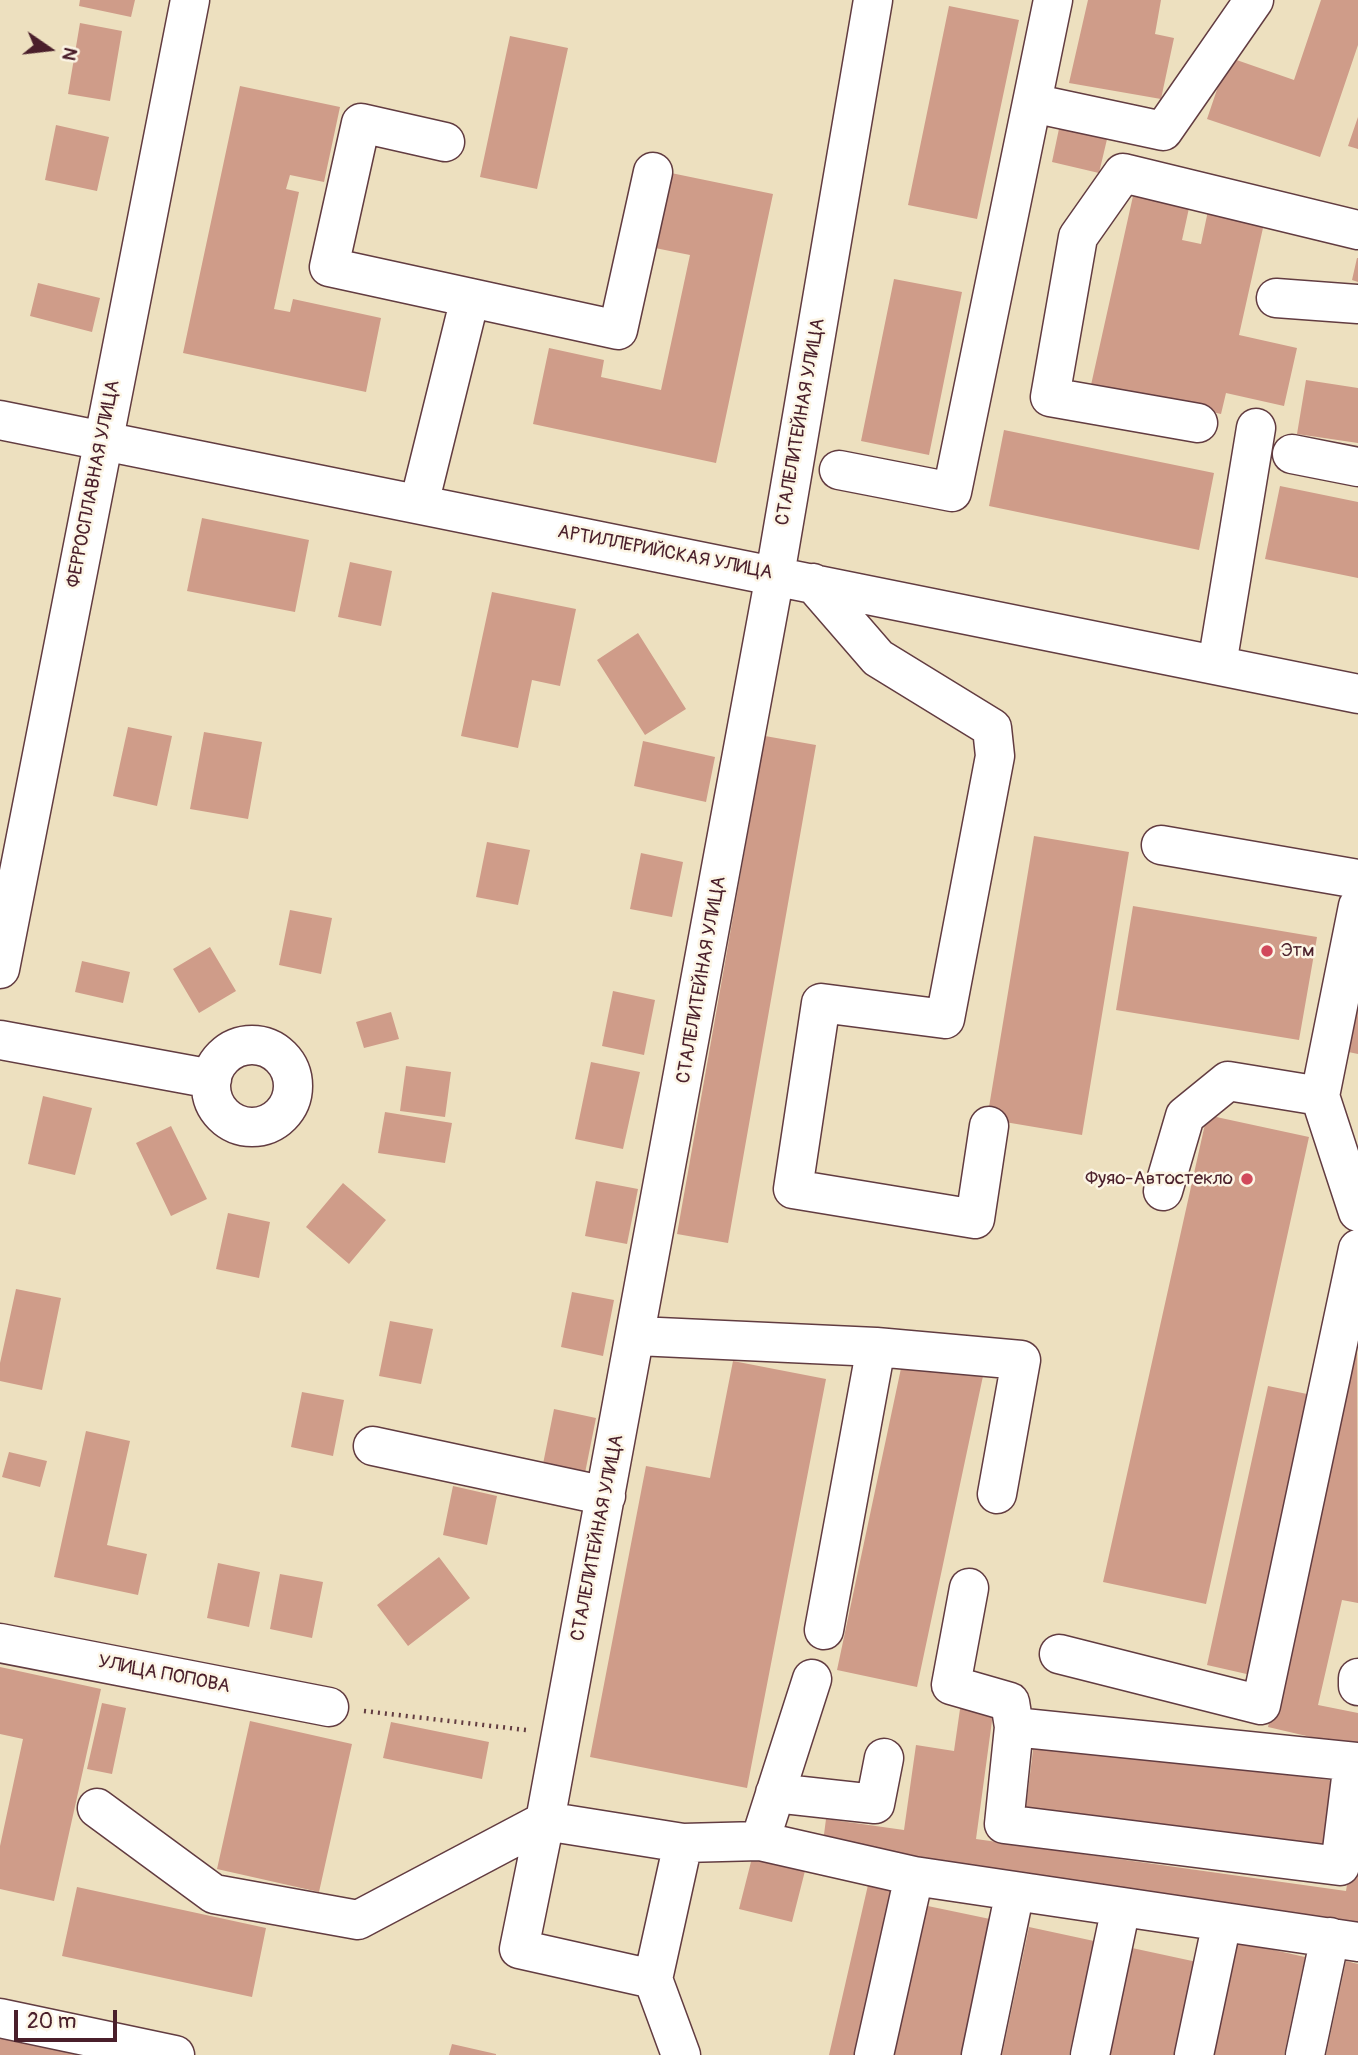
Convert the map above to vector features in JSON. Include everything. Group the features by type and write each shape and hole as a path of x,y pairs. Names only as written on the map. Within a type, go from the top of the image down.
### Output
{"street":[{"name":"ФЕРРОСПЛАВНАЯ УЛИЦА","path":"0,969 190,0"},
{"name":"СТАЛЕЛИТЕЙНАЯ УЛИЦА","path":"653,1979 519,1949 637,1336 775,575 873,0"},
{"path":"839,470 952,492 1053,0"},
{"path":"1032,103 1163,131 1254,0"},
{"path":"445,142 361,123 329,267 618,330 653,172"},
{"path":"1198,423 1051,397 1078,237 1123,173 1358,230"},
{"path":"419,504 470,298"},
{"path":"1276,298 1358,304"},
{"name":"АРТИЛЛЕРИЙСКАЯ УЛИЦА","path":"0,420 1217,665 1349,696"},
{"path":"1217,665 1256,428"},
{"path":"1292,454 1358,467"},
{"path":"813,583 878,658 992,728 995,756 945,1020 821,1003 793,1189 975,1219 989,1126"},
{"path":"1161,845 1358,879"},
{"path":"1358,906 1321,1097 1358,1212"},
{"path":"0,1040 212,1079"},
{"path":"1163,1191 1185,1116 1228,1081 1321,1097"},
{"path":"1059,1654 1261,1705 1358,1249"},
{"path":"637,1336 876,1347 1021,1360 997,1494"},
{"path":"824,1630 876,1347"},
{"path":"373,1446 606,1496"},
{"path":"969,1588 951,1685 1010,1702 1014,1727 1004,1824 1340,1866 1355,1762 1014,1727"},
{"name":"УЛИЦА ПОПОВА","path":"0,1643 329,1707"},
{"path":"760,1841 812,1678"},
{"path":"1358,1678 1358,1686"},
{"path":"775,1793 875,1804 884,1758"},
{"path":"97,1808 214,1894 358,1920 545,1821 683,1843 760,1841 914,1876 1344,1939 1305,2055"},
{"path":"681,2055 653,1979 683,1843"},
{"path":"874,2055 914,1876"},
{"path":"981,2055 1016,1891"},
{"path":"1090,2055 1121,1907"},
{"path":"1194,2055 1222,1922"},
{"path":"0,2018 175,2055"}],"path":[{"path":"329,1707 561,1734"}],"building":[{"path":"80,0 135,0 131,17 79,6"},
{"path":"1088,0 1161,0 1155,34 1174,38 1161,99 1069,83"},
{"path":"1321,0 1358,0 1358,45 1320,157 1207,119 1228,57 1294,80"},
{"path":"949,6 1019,20 977,219 908,205"},
{"path":"80,23 122,31 110,101 68,94"},
{"path":"510,36 568,48 537,189 480,177"},
{"path":"240,86 340,107 324,182 290,175 286,189 299,192 274,309 290,312 293,299 381,318 366,392 183,353"},
{"path":"1358,117 1358,149 1348,146"},
{"path":"1060,124 1108,135 1099,173 1052,162"},
{"path":"56,125 109,137 97,191 45,180"},
{"path":"671,173 773,194 716,463 533,424 549,348 604,360 601,377 661,390 690,255 655,248"},
{"path":"1135,187 1191,199 1182,240 1201,244 1209,206 1265,219 1239,335 1297,348 1284,406 1226,393 1221,414 1091,385"},
{"path":"1358,258 1358,282 1352,280"},
{"path":"894,279 962,292 929,455 861,441"},
{"path":"38,283 100,298 92,332 30,316"},
{"path":"1306,380 1358,388 1358,443 1297,434"},
{"path":"1004,430 1214,473 1199,550 989,506"},
{"path":"1280,486 1358,502 1358,578 1265,559"},
{"path":"202,518 309,540 295,612 187,591"},
{"path":"350,562 392,571 381,626 338,617"},
{"path":"492,592 576,609 560,686 532,680 518,748 461,736"},
{"path":"638,633 686,709 645,735 597,660"},
{"path":"128,727 172,736 157,806 113,796"},
{"path":"204,732 262,742 248,819 190,809"},
{"path":"765,736 816,745 728,1243 677,1234"},
{"path":"643,741 715,757 706,802 634,786"},
{"path":"1034,836 1129,852 1082,1135 987,1119"},
{"path":"487,842 530,850 518,905 476,897"},
{"path":"641,853 683,862 672,917 630,909"},
{"path":"1133,906 1317,937 1299,1040 1116,1010"},
{"path":"290,910 332,918 321,974 279,965"},
{"path":"210,947 236,991 199,1013 173,969"},
{"path":"82,961 130,972 123,1003 75,992"},
{"path":"613,991 655,1000 644,1055 602,1046"},
{"path":"1358,1000 1358,1054 1339,1050"},
{"path":"391,1012 399,1039 364,1048 356,1022"},
{"path":"591,1062 640,1072 623,1149 575,1139"},
{"path":"406,1066 451,1072 445,1117 400,1111"},
{"path":"43,1096 92,1108 75,1175 28,1164"},
{"path":"385,1112 452,1123 445,1163 378,1153"},
{"path":"1207,1115 1309,1137 1206,1604 1103,1582"},
{"path":"171,1126 207,1199 171,1216 136,1143"},
{"path":"596,1181 638,1189 627,1244 585,1236"},
{"path":"343,1183 386,1220 349,1264 306,1227"},
{"path":"228,1213 270,1222 259,1278 216,1269"},
{"path":"16,1289 61,1298 42,1390 0,1381 0,1363"},
{"path":"572,1292 614,1300 603,1356 561,1347"},
{"path":"390,1321 433,1329 421,1384 379,1376"},
{"path":"1357,1337 1358,1603 1342,1600 1318,1705 1358,1713 1358,1748 1268,1727"},
{"path":"903,1359 983,1376 917,1687 837,1670"},
{"path":"733,1361 826,1379 747,1788 590,1757 646,1466 710,1478"},
{"path":"1268,1386 1312,1395 1251,1675 1207,1665"},
{"path":"302,1392 344,1400 333,1456 291,1447"},
{"path":"554,1409 596,1418 585,1473 543,1464"},
{"path":"86,1431 130,1441 107,1545 147,1554 138,1595 54,1577"},
{"path":"9,1452 47,1461 40,1487 2,1477"},
{"path":"453,1486 497,1496 487,1545 443,1535"},
{"path":"439,1557 470,1598 408,1646 377,1605"},
{"path":"218,1563 260,1572 249,1627 207,1618"},
{"path":"280,1574 323,1582 312,1638 270,1629"},
{"path":"0,1667 101,1689 54,1901 0,1889 0,1846 23,1739 0,1734"},
{"path":"961,1702 994,1706 976,1839 1346,1891 1358,1815 1358,1925 822,1850 826,1819 904,1830 916,1745 954,1751"},
{"path":"102,1703 126,1708 112,1774 87,1769"},
{"path":"250,1721 352,1744 319,1892 217,1869"},
{"path":"391,1722 489,1742 482,1779 383,1758"},
{"path":"1034,1742 1336,1781 1326,1853 1025,1815"},
{"path":"754,1850 807,1863 792,1922 739,1909"},
{"path":"868,1885 893,1891 856,2055 829,2055"},
{"path":"77,1887 266,1928 252,1997 62,1956"},
{"path":"923,1905 990,1919 961,2055 891,2055"},
{"path":"1029,1927 1094,1941 1069,2055 1002,2055"},
{"path":"1238,1942 1305,1957 1284,2055 1214,2055"},
{"path":"1132,1948 1197,1962 1177,2055 1109,2055"},
{"path":"1346,1961 1358,1964 1358,2055 1326,2055"},
{"path":"0,2035 92,2055 0,2055"},
{"path":"452,2044 496,2054 496,2055 449,2055"}],"place":[{"name":"Этм","path":"1267,951"},
{"name":"Фуяо-Автостекло","path":"1247,1179"}]}
